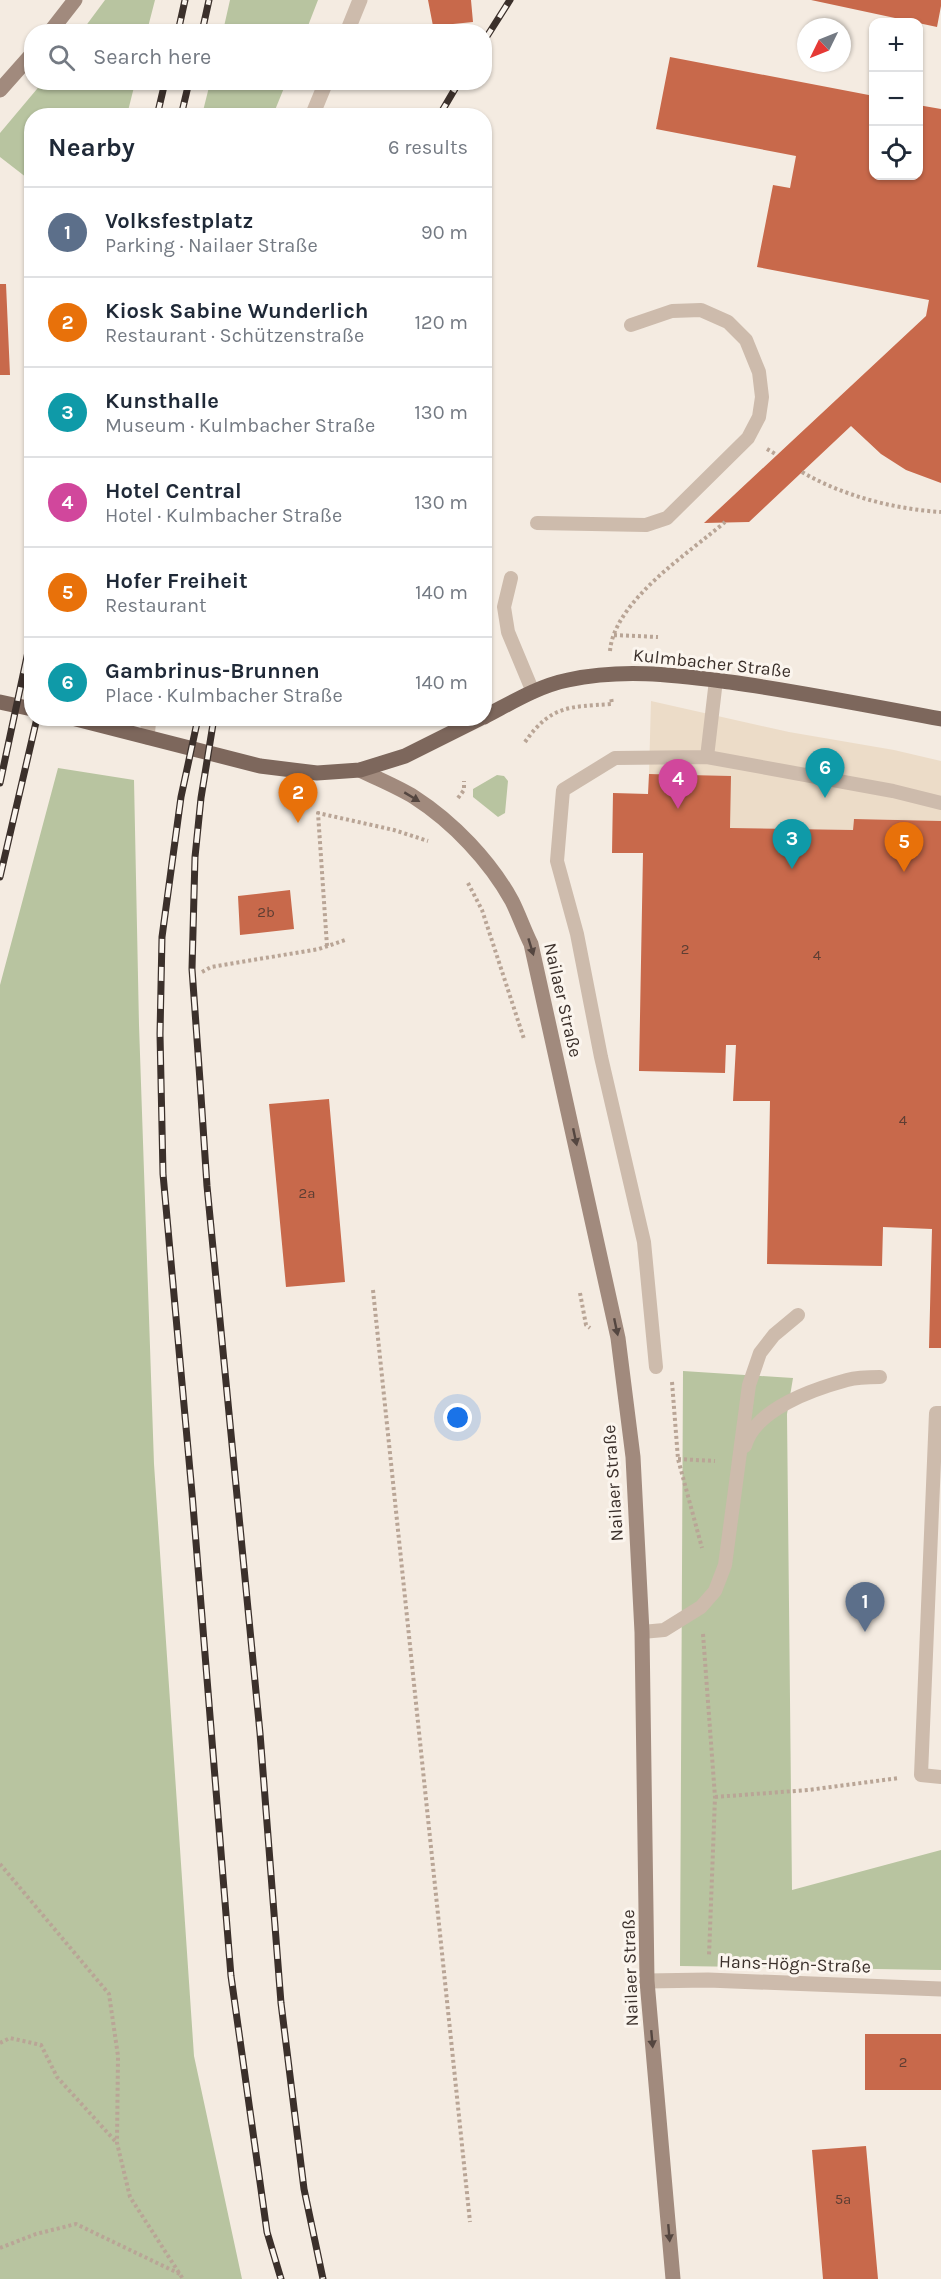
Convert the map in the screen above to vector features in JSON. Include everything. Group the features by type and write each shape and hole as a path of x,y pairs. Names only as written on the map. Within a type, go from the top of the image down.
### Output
{"main road":[{"name":"Kulmbacher Straße","path":"492,713 533,692 565,680 609,673 650,673 787,690 941,719"},
{"path":"0,702 24,707"},
{"name":"Kulmbacher Straße","path":"102,726 260,766 317,773 360,770 405,756 467,726"}],"street":[{"path":"56,24 75,0"},
{"path":"350,24 360,0"},
{"path":"0,90 24,63"},
{"path":"315,108 323,90"},
{"path":"147,737 148,726"},
{"name":"Nailaer Straße","path":"360,770 414,797 442,818 496,876 512,901 531,944 618,1338 633,1457 642,1632 647,1981 673,2279"},
{"name":"Hans-Högn-Straße","path":"647,1981 708,1980 941,1989"}],"lane":[{"path":"537,523 646,525 667,518 748,438 759,417 762,397 759,372 746,339 728,322 701,310 692,310 672,311 631,325"},
{"path":"511,578 504,607 508,632 533,692"},
{"path":"707,757 716,680"},
{"path":"656,1367 644,1242 601,1057 577,934 557,861 563,790 615,758 707,757 893,791 941,803"},
{"path":"642,1632 664,1630 701,1607 715,1591 725,1565 749,1385 760,1353 774,1335 798,1315"},
{"path":"740,1462 747,1439 757,1424 772,1411 849,1379 880,1377"},
{"path":"941,1413 936,1413 921,1775 941,1777"}],"path":[{"path":"802,472 861,498 918,511 941,512"},
{"path":"638,595 725,522"},
{"path":"614,635 658,637"},
{"path":"327,946 318,813 394,830 429,841 442,818 464,790 464,781"},
{"path":"466,881 482,910 526,1044"},
{"path":"202,972 211,967 319,949 345,940"},
{"path":"373,1290 470,2222"},
{"path":"678,1459 740,1462"},
{"path":"701,1607 715,1797 708,1980"},
{"path":"715,1797 808,1790 921,1775"},
{"path":"0,1864 109,1994 118,2056 117,2143 130,2197 183,2277"},
{"path":"0,2043 10,2038 41,2045 57,2078 117,2143"},
{"path":"0,2248 36,2234 76,2224 183,2277"}],"green space":[{"path":"105,0 155,0 149,24 87,24"},
{"path":"230,0 318,0 309,24 225,24"},
{"path":"36,90 133,90 129,108 24,108 24,176 0,157 0,133"},
{"path":"208,90 283,90 276,108 204,108"},
{"path":"58,768 134,780 139,1025 154,1464 194,2056 242,2279 0,2279 0,985"},
{"path":"497,775 504,776 508,781 505,813 498,817 473,797 473,789"},
{"path":"683,1371 793,1378 787,1414 792,1890 941,1850 941,1970 680,1966"}],"shaded area":[{"path":"651,701 789,732 894,750 941,761 941,821 854,819 853,830 730,828 730,776 649,774"}],"building":[{"path":"428,0 471,0 473,22 433,24"},
{"path":"811,0 941,0 937,27 923,24 923,18 895,18"},
{"path":"670,57 869,95 869,180 923,180 923,106 941,109 941,483 906,470 881,454 851,426 749,522 704,523 926,316 929,300 757,267 773,185 790,188 796,156 656,129"},
{"path":"0,284 6,284 10,375 0,375"},
{"path":"649,774 731,776 730,828 853,830 854,819 941,821 941,1348 929,1348 932,1229 883,1227 882,1266 767,1264 770,1101 733,1101 736,1045 726,1045 725,1073 639,1071 643,853 612,853 613,793 648,794"},
{"path":"290,890 294,929 240,935 238,896"},
{"path":"329,1099 345,1282 286,1287 269,1104"},
{"path":"865,2034 941,2034 941,2090 865,2090"},
{"path":"866,2146 878,2279 823,2279 812,2150"}],"railway":[{"path":"180,24 185,0"},
{"path":"204,24 209,0"},
{"path":"492,28 510,0"},
{"path":"159,108 163,90"},
{"path":"183,108 187,90"},
{"path":"444,108 454,90"},
{"path":"0,783 24,670"},
{"path":"0,877 35,726"},
{"path":"196,726 181,797 162,937 160,1034 163,1174 192,1493 231,1976 267,2232 281,2279"},
{"path":"213,726 201,798 195,857 192,969 207,1186 260,1733 281,2003 304,2189 323,2279"}],"place":[{"name":"Gambrinus-Brunnen","path":"825,798"},
{"name":"Hotel Central","path":"678,809"},
{"name":"Kiosk Sabine Wunderlich","path":"298,823"},
{"name":"Kunsthalle","path":"792,869"},
{"name":"Hofer Freiheit","path":"904,872"},
{"name":"Volksfestplatz","path":"865,1632"}]}
